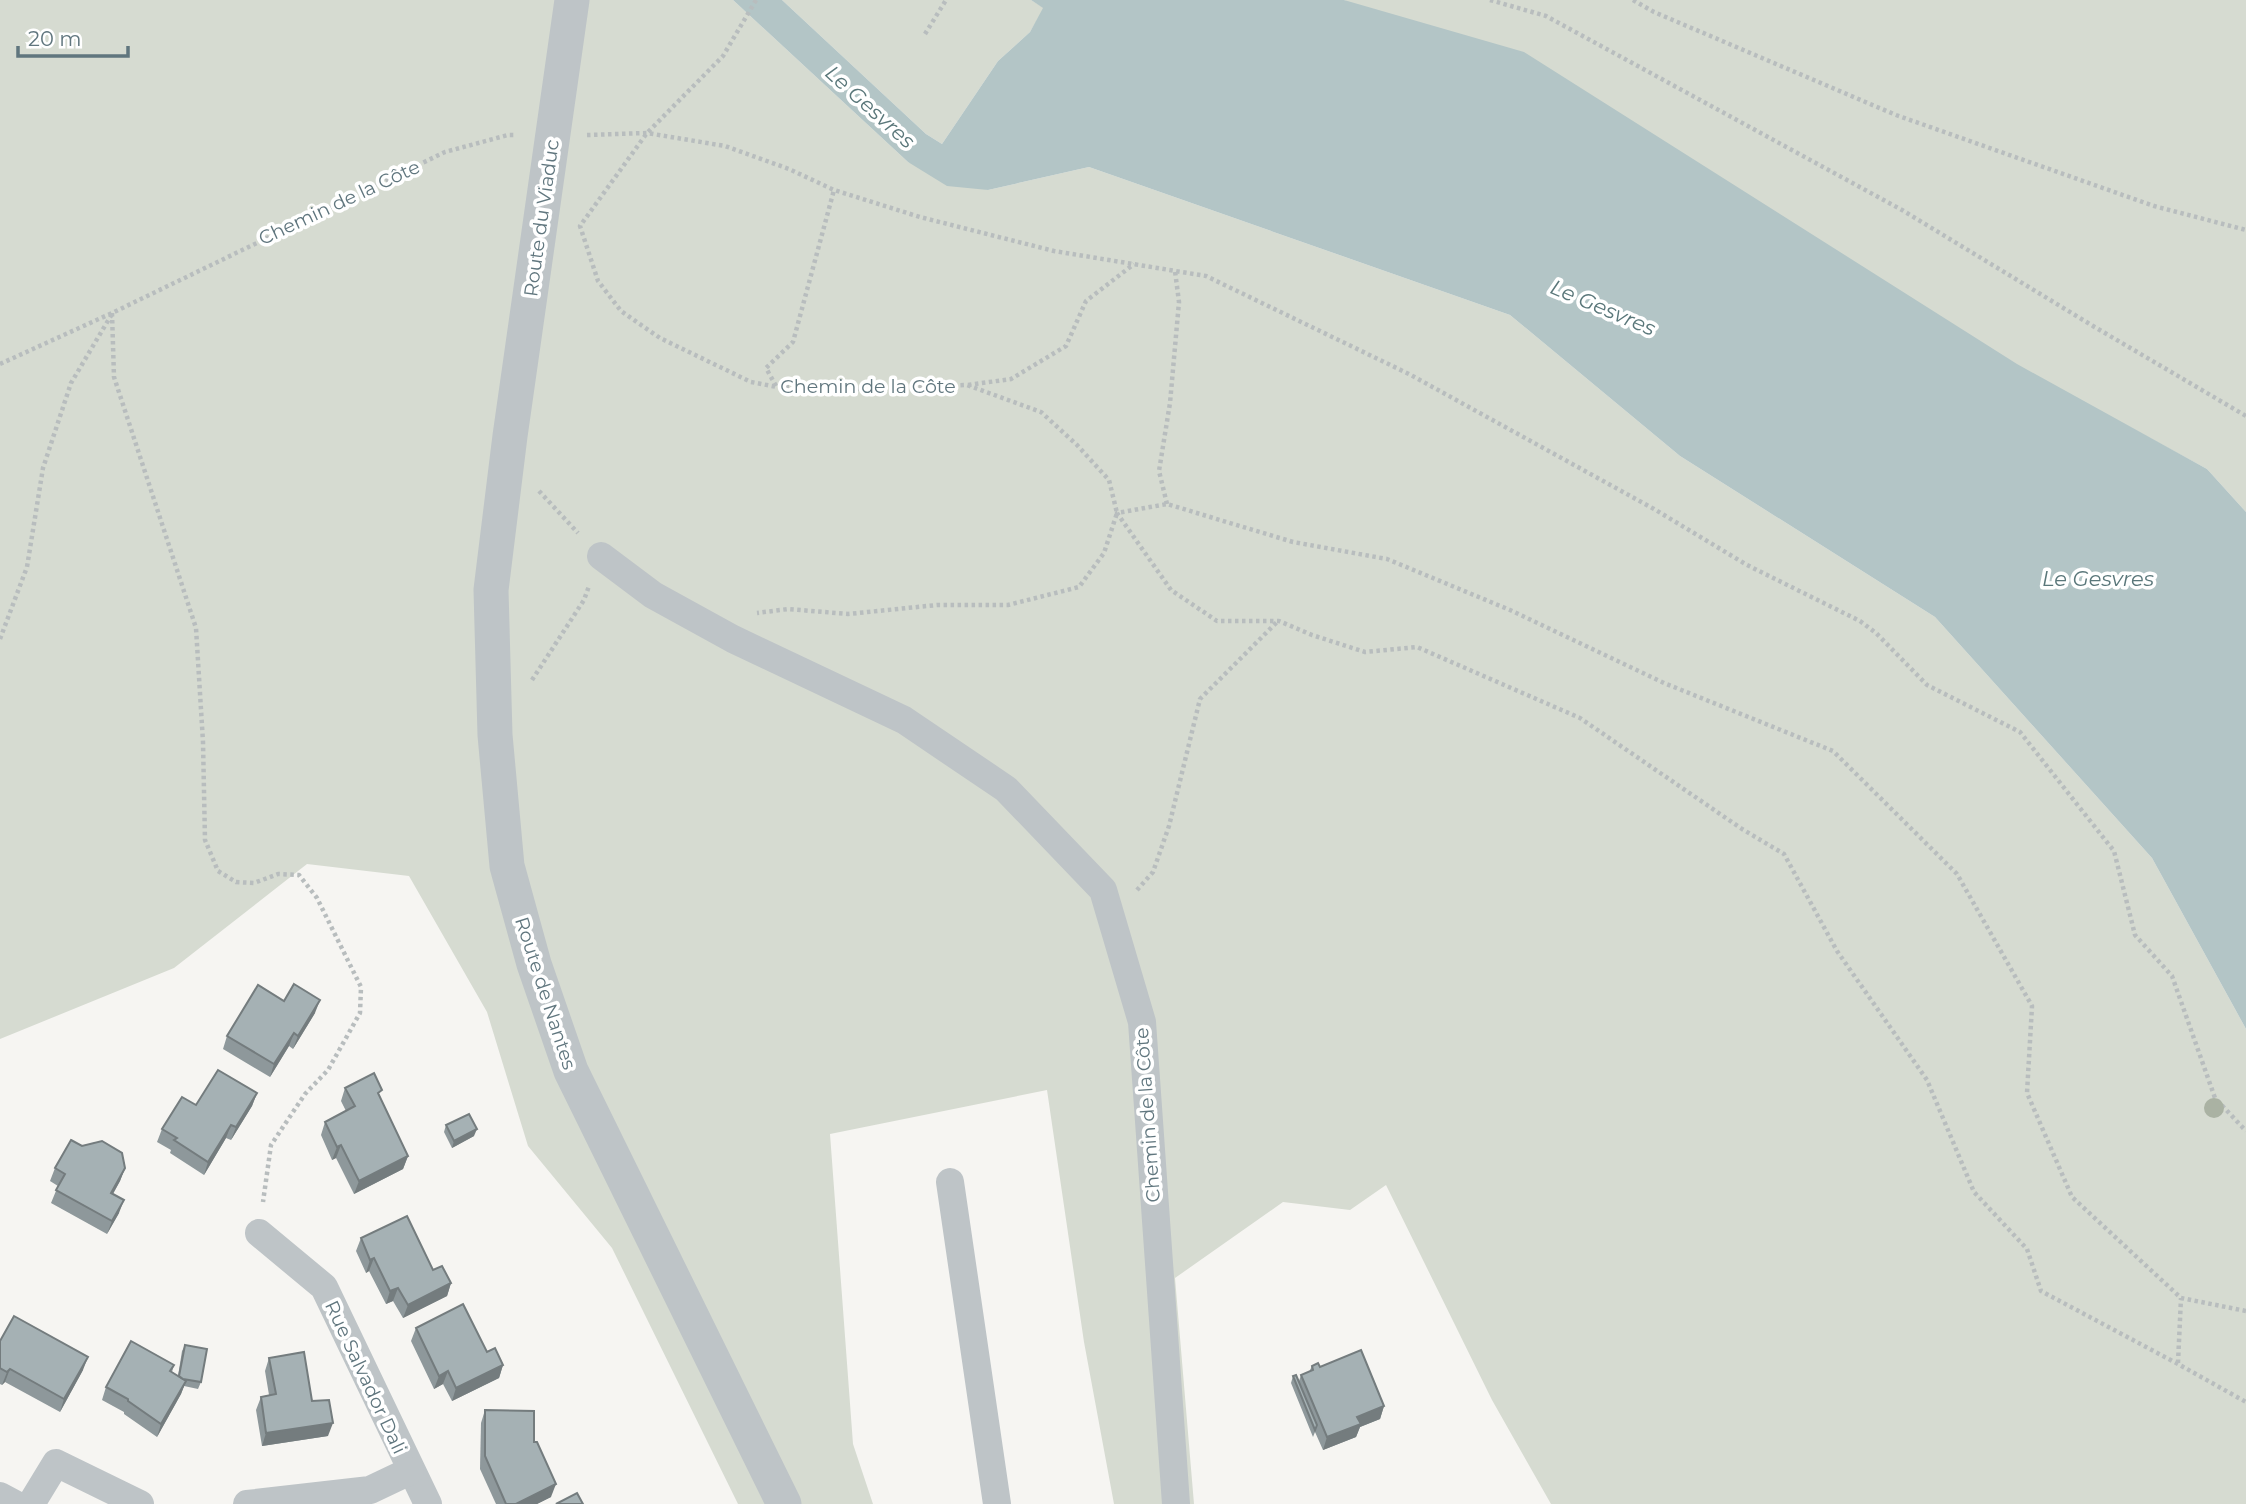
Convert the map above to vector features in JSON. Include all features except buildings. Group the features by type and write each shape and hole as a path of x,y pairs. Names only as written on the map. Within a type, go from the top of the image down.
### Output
{"street":[{"name":"Route du Viaduc","path":"510,436 572,0"},
{"name":"Route de Nantes","path":"510,436 491,590 495,735 507,866 534,964 571,1071 784,1504"},
{"name":"Chemin de la Côte","path":"601,556 653,595 733,639 904,720 1006,789 1103,890 1142,1022 1176,1504"},
{"path":"950,1182 997,1504"},
{"name":"Rue Salvador Dali","path":"259,1233 324,1287 428,1504"},
{"path":"31,1504 56,1463 140,1504"},
{"path":"247,1504 370,1490 411,1471"},
{"path":"0,1496 15,1504"}],"path":[{"path":"647,133 723,56 756,0"},
{"path":"925,34 946,0"},
{"path":"1490,0 1546,16 1902,210 2246,416"},
{"path":"1633,0 1654,12 1896,116 2154,206 2246,230"},
{"path":"578,135 647,133 725,146 789,169 834,190 920,217 1040,247 1206,276 1422,381 1654,509 1747,565 1860,621 1876,633 1927,685 2021,732 2113,851 2135,935 2172,976 2215,1098 2246,1131"},
{"name":"Chemin de la Côte","path":"647,133 580,226 598,281 621,311 660,338 751,382 777,387 862,390 967,385 1041,412 1077,445 1109,480 1117,513"},
{"name":"Chemin de la Côte","path":"0,364 112,313 445,152 508,135 519,135"},
{"path":"777,387 766,368 793,342 834,190"},
{"path":"967,385 1011,379 1066,346 1086,301 1134,264"},
{"path":"1167,504 1160,471 1170,403 1178,302 1175,271"},
{"path":"0,639 27,568 43,468 71,383 112,313"},
{"path":"112,313 114,377 196,628 203,742 205,840 218,871 236,882 254,883 278,874 299,875 317,898 361,987 360,1013 342,1046 328,1070 305,1094 271,1145 259,1233"},
{"path":"529,687 584,600 601,556 534,486"},
{"path":"1117,513 1167,504 1293,542 1387,559 1510,610 1664,683 1833,751 1956,874 2032,1006 2027,1093 2072,1196 2182,1298 2246,1311"},
{"path":"1117,513 1171,590 1217,621 1279,621 1365,652 1417,647 1580,718 1783,854 1837,951 1927,1080 1974,1192 2027,1249 2041,1291 2246,1402"},
{"path":"733,639 753,614 765,612 788,609 848,614 936,605 1008,605 1079,587 1104,553 1117,513"},
{"path":"1103,890 1133,894 1153,872 1169,826 1200,699 1279,621"},
{"path":"2178,1364 2182,1298"}],"shaded area":[{"path":"0,0 733,0 908,162 988,190 1089,167 1510,315 1680,456 1935,617 2152,858 2246,1029 2246,1504 1551,1504 1492,1400 1386,1185 1350,1210 1283,1202 1175,1278 1194,1504 1114,1504 1084,1342 1047,1090 830,1134 853,1444 873,1504 738,1504 612,1248 528,1146 487,1012 409,876 307,864 174,968 0,1039"},
{"path":"782,0 1031,0 1044,8 1030,32 998,61 942,144 926,134"},
{"path":"1344,0 2246,0 2246,512 2207,469"}],"water":[{"name":"Le Gesvres","path":"733,0 782,0 926,134 942,144 998,61 1030,32 1043,8 1031,0 1344,0 1524,52 2017,364 2207,469 2246,512 2246,1029 2152,858 1935,617 1680,456 1510,315 1089,167 988,190 947,186 908,162"}]}
